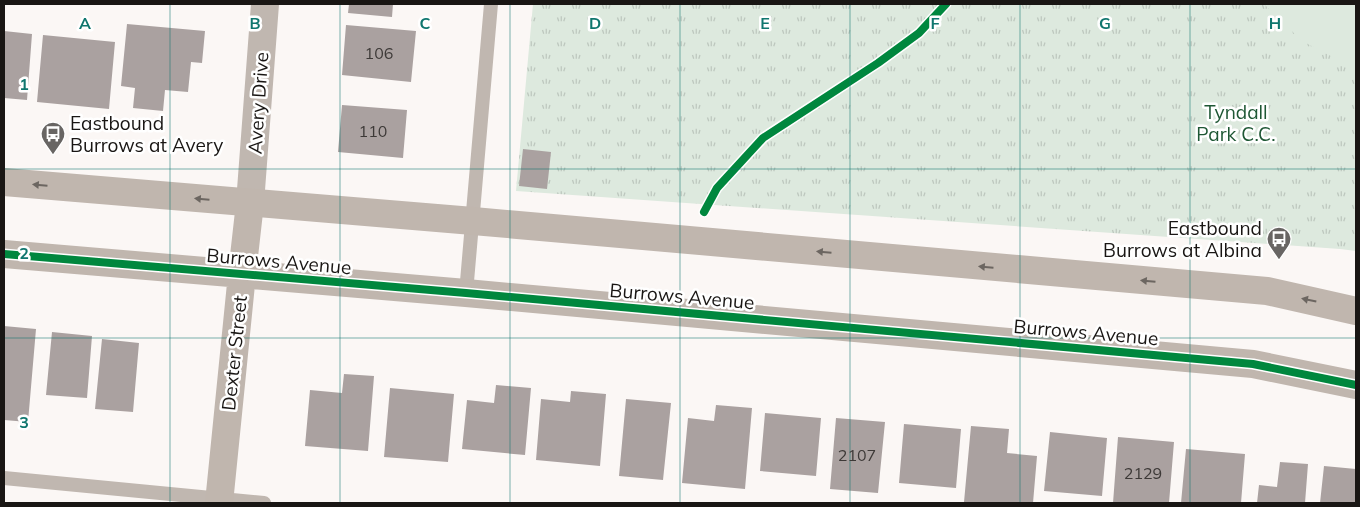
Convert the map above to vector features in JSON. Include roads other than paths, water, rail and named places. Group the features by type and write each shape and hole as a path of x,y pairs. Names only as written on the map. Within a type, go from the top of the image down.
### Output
{"street":[{"name":"Avery Drive","path":"250,203 265,4"},
{"path":"4,182 1267,291 1356,311"},
{"name":"Dexter Street","path":"219,501 250,203"},
{"name":"Burrows Avenue","path":"4,254 466,293 1253,364 1356,385"}],"lane":[{"path":"466,293 491,4"},
{"path":"4,478 219,501 264,503"}],"place":[{"name":"Eastbound Burrows at Avery","path":"53,155"},
{"name":"Eastbound Burrows at Albina","path":"1279,260"}],"park label":[{"name":"Tyndall Park C.C.","path":"1236,123"}]}
